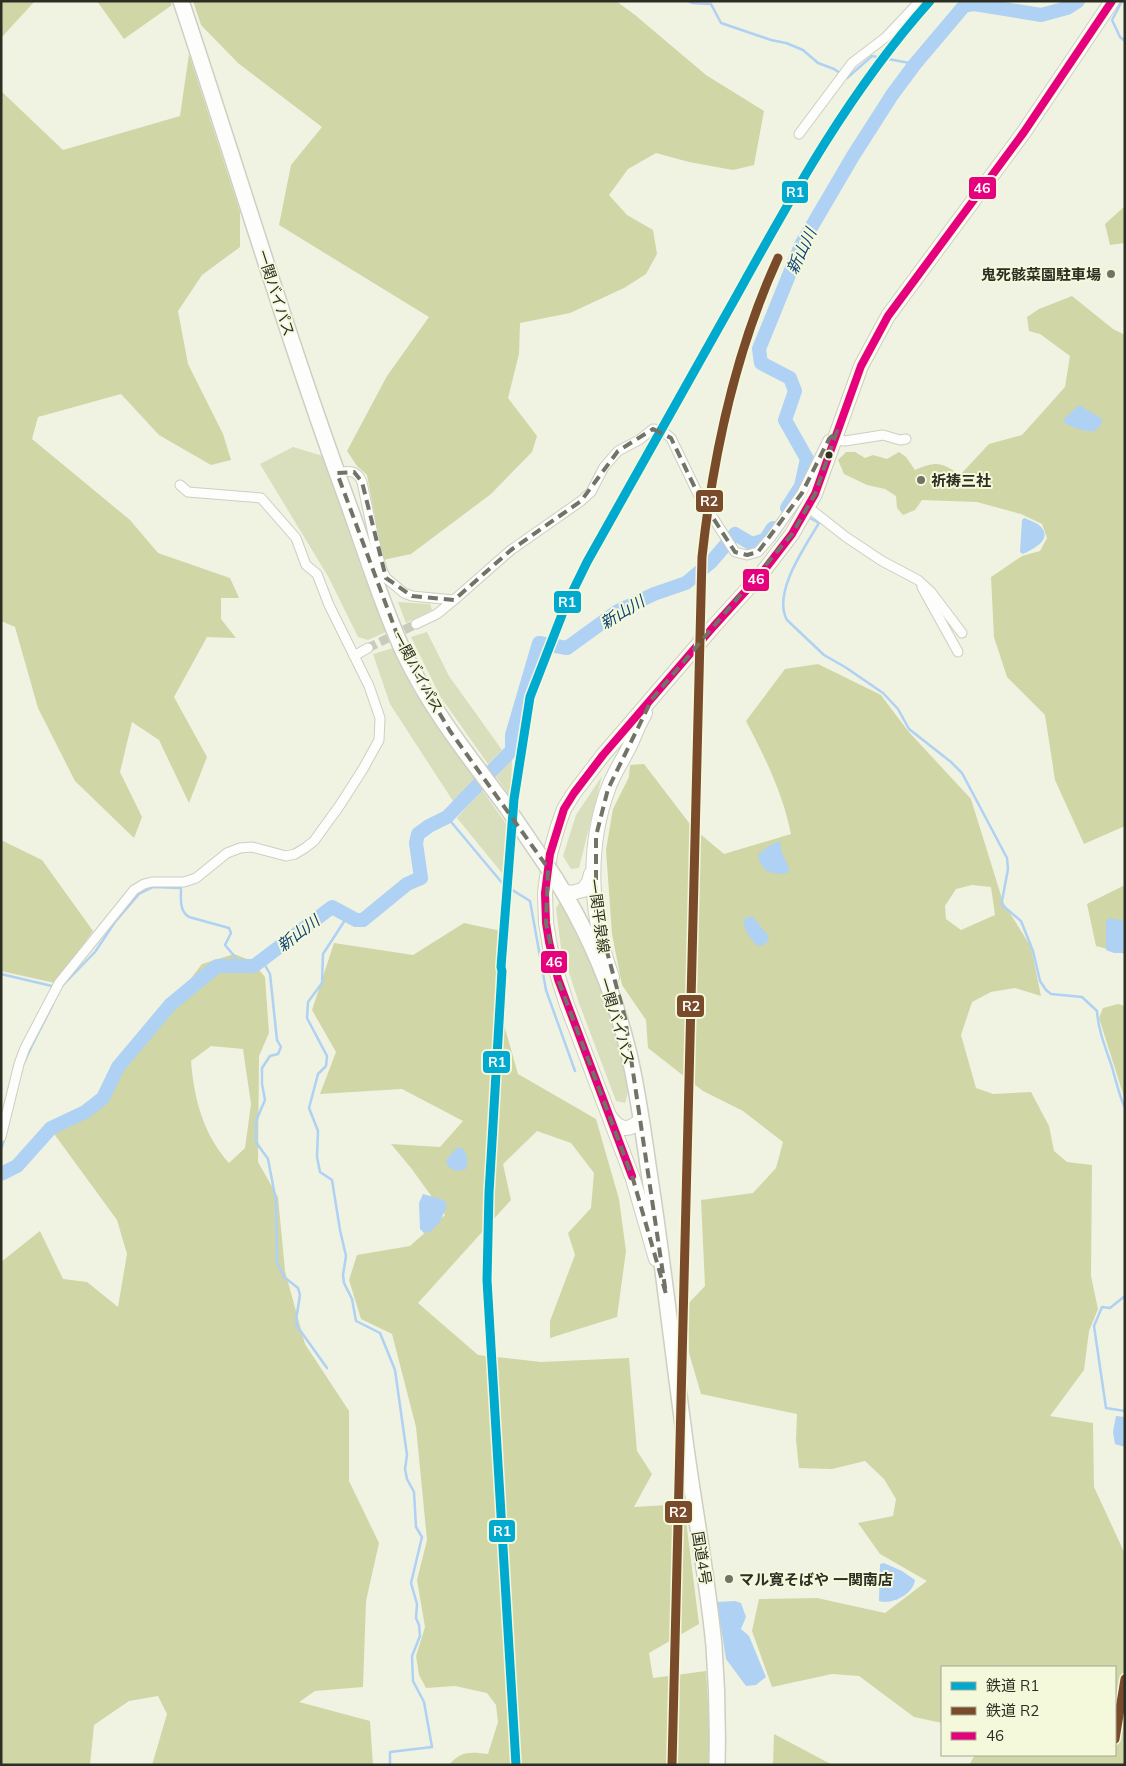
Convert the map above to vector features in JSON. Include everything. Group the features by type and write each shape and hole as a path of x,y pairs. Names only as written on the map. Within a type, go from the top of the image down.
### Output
{"highway":[{"name":"一関バイパス","path":"181,1 258,239 337,473 372,572 404,653 450,730 506,806 559,884 589,941 606,981 628,1051 641,1120 666,1294"},
{"name":"国道4号","path":"666,1294 714,1646 718,1709 717,1765"}],"main road":[{"name":"一関平泉線","path":"666,1294 642,1207 556,972 546,923 545,893 550,854 564,810 574,793 625,727 652,699 681,663 762,573 792,534 808,508 861,366 888,316 1024,132 1112,1"},
{"name":"一関平泉線","path":"559,884 571,892 583,890 589,882 593,868 598,828 608,789 652,699"},
{"name":"一関平泉線","path":"593,868 594,897 600,937 625,1018 628,1051"},
{"path":"610,1117 616,1125 624,1128 636,1125 641,1120"}],"street":[{"path":"799,134 852,63 886,37 920,1"},
{"path":"416,624 437,614 510,550 581,501 591,492 604,466 618,451 639,440 653,429 661,430 671,438 699,496 735,552 747,556 758,552 802,493 828,439 836,435 846,441 883,435 900,440 906,439"},
{"path":"337,473 348,471 360,476 377,553 386,578 404,593 412,596 454,600"},
{"path":"1,1137 19,1064 25,1048 59,983 134,890 152,882 184,882 196,878 227,853 240,848 252,847 286,856 305,848 314,841 363,769 379,740 380,718 369,686 329,605 318,574 306,565 296,538 261,498 188,492 180,485"},
{"path":"808,508 882,561 918,580 931,592 962,633"},
{"path":"918,580 958,652"},
{"path":"354,656 368,648"}],"highlighted area":[{"path":"653,429 671,438 699,496 735,552 747,555 758,552 802,493 829,439 837,431 815,494 792,534 652,699 608,789 596,836 596,911 625,1018 666,1294 633,1179 558,979 546,923 548,868 450,731 404,653 337,473 354,472 362,482 386,578 412,596 454,600 511,550 581,501 618,451"}],"green space":[{"path":"1,1 34,2 1,38"},
{"path":"97,1 170,1 172,5 124,39"},
{"path":"193,1 616,1 706,75 764,111 754,165 733,170 689,162 656,153 628,169 609,195 627,215 653,230 657,254 646,274 624,288 570,313 520,323 519,354 508,398 537,436 532,452 491,494 411,554 383,560 367,475 357,466 347,451 387,376 429,317 279,225 291,165 322,127 238,63 201,25"},
{"path":"189,54 240,212 240,247 202,275 178,311 188,364 223,434 231,460 211,465 159,435 121,394 38,417 32,439 130,520 158,553 230,578 239,598 221,598 221,619 236,638 207,637 174,697 207,757 189,803 159,740 132,722 120,772 142,817 134,838 75,781 38,708 15,627 1,621 1,91 63,150 180,116"},
{"path":"1125,206 1125,243 1110,245 1105,224"},
{"path":"1072,296 1113,329 1125,335 1125,826 1084,844 1055,780 1045,715 1007,677 994,637 991,577 1022,556 1040,551 1047,538 1042,524 1021,514 977,502 922,500 915,510 903,515 897,508 896,496 885,489 867,485 844,474 838,460 846,452 855,452 865,458 873,455 887,459 899,452 906,457 915,470 939,464 948,467 960,475 989,444 1022,435 1065,387 1070,356 1040,334 1029,331 1027,317 1039,309"},
{"path":"293,447 323,456 360,565 386,632 368,640 358,637 329,578 260,464"},
{"path":"398,602 430,604 432,610 406,623"},
{"path":"427,632 449,676 502,750 488,764 440,696 411,637"},
{"path":"393,648 413,690 477,781 453,801 390,704 373,654"},
{"path":"818,664 881,695 908,731 971,799 1003,902 1031,947 1041,996 1015,988 991,992 972,1002 961,1035 976,1088 993,1094 1031,1092 1049,1126 1054,1151 1067,1162 1092,1165 1091,1276 1098,1309 1089,1331 1084,1370 1050,1416 1093,1423 1094,1487 1125,1554 1125,1765 969,1765 974,1756 1116,1756 1116,1666 941,1666 941,1723 914,1717 859,1676 832,1674 772,1687 752,1631 759,1599 817,1598 885,1613 927,1581 880,1554 858,1523 893,1516 896,1499 884,1479 865,1461 832,1469 799,1468 796,1440 797,1414 701,1394 689,1353 687,1305 705,1286 701,1200 753,1193 776,1168 783,1142 743,1111 703,1091 648,1048 646,1020 622,985 612,934 606,850 613,809 629,777 630,765 644,764 693,828 724,854 791,834 788,819 773,776 746,721 785,669","holes":["972,885 991,887 995,915 961,930 946,919 945,906 956,889"]},
{"path":"512,759 511,797 496,777"},
{"path":"602,776 579,868 571,869 563,856 576,815"},
{"path":"482,790 507,825 502,873 457,818"},
{"path":"1,840 42,860 93,931 55,983 1,971"},
{"path":"1125,885 1125,954 1096,946 1087,904"},
{"path":"560,902 595,972 619,1043 629,1089 625,1103 616,1101 579,1003 561,948 556,908"},
{"path":"464,923 501,931 495,993 518,1074 596,1119 619,1199 626,1251 617,1317 550,1338 550,1321 575,1255 568,1233 591,1208 594,1173 571,1143 537,1131 503,1164 511,1200 418,1303 478,1355 541,1362 629,1358 637,1451 652,1474 634,1507 684,1504 699,1624 649,1653 653,1678 706,1671 710,1732 708,1765 449,1765 462,1754 488,1754 498,1722 496,1705 487,1693 455,1686 426,1688 419,1675 416,1656 425,1627 417,1580 427,1540 416,1427 392,1334 361,1319 349,1280 357,1255 410,1246 445,1215 391,1144 440,1147 463,1121 402,1089 320,1094 336,1052 312,1010 334,943 413,955"},
{"path":"234,954 252,961 265,977 269,1033 259,1056 258,1162 278,1197 285,1271 305,1344 349,1411 349,1481 379,1543 366,1601 363,1687 315,1691 299,1702 370,1721 373,1765 152,1765 167,1714 158,1696 129,1701 94,1725 90,1765 1,1765 1,1262 40,1231 63,1279 87,1282 118,1307 127,1254 117,1220 52,1131 98,1108 116,1066 171,1009 202,964","holes":["211,1046 243,1049 251,1104 245,1148 229,1163 220,1152 201,1115 197,1102 191,1061"]},
{"path":"1118,1004 1125,1006 1125,1100 1099,1018 1103,1008"},
{"path":"774,1734 825,1761 833,1765 773,1765"}],"water":[{"path":"1079,405 1102,419 1097,430 1086,431 1063,422"},
{"path":"1024,518 1039,525 1045,535 1041,543 1023,554 1020,552 1022,520"},
{"path":"780,841 782,853 789,868 788,873 778,874 766,871 758,855 767,847"},
{"path":"747,917 753,917 769,937 763,946 756,945 747,933 743,921"},
{"path":"1108,918 1125,921 1125,953 1114,953 1106,950 1106,921"},
{"path":"457,1148 462,1148 466,1155 466,1169 455,1170 446,1164 447,1159"},
{"path":"423,1194 444,1200 447,1205 440,1222 430,1232 424,1233 420,1229 419,1203"},
{"path":"1116,1416 1125,1417 1125,1447 1115,1444 1113,1432"},
{"path":"884,1563 902,1571 915,1580 906,1594 896,1600 884,1602 879,1601 880,1564"},
{"path":"735,1601 741,1603 746,1617 741,1629 749,1636 766,1677 756,1685 746,1686 726,1659 717,1602"}],"waterway":[{"path":"688,1 711,4 721,23 803,50 818,63 834,69 847,78 872,56 915,64"},
{"name":"新山川","path":"787,508 801,486 807,459 785,420 795,391 790,378 761,363 759,349 802,243 853,156 892,95 915,64 964,6 974,4 1041,15 1067,8 1078,1"},
{"path":"1122,1 1112,20 1120,37 1125,41"},
{"path":"808,517 819,523 792,570 787,584 783,609 787,620 824,655 883,693 898,709 909,729 962,773 1007,858 1008,869 1002,905 1021,921 1033,951 1040,981 1046,990 1051,994 1082,997 1097,1011 1103,1039 1125,1108"},
{"name":"新山川","path":"1,1174 17,1166 51,1128 85,1112 103,1098 118,1067 170,1005 217,966 254,966 332,907 356,920 363,920 407,884 421,878 416,843 418,834 447,817 512,750 512,735 539,643 567,648 618,611 654,594 686,583 711,562 735,534 752,544 765,540 773,528"},
{"path":"447,817 503,884 530,901 546,990 575,1071"},
{"path":"61,987 95,952 115,922 139,894 153,887 181,888 181,904 189,917 229,928 231,933 225,945 236,958 238,966"},
{"path":"347,917 323,954 322,983 308,1002 307,1018 327,1056 326,1066 318,1074 309,1108 318,1131 317,1157 320,1172 332,1180 346,1256 343,1275 344,1283 352,1299 356,1321 380,1333 395,1370 407,1455 405,1469 407,1479 414,1492 416,1527 422,1537 411,1583 417,1604 416,1618 420,1636 412,1656 413,1681 424,1702 432,1747 390,1752 390,1765"},
{"path":"262,960 270,974 277,1040 281,1047 278,1054 270,1056 262,1068 265,1100 256,1121 256,1142 268,1159 276,1201 277,1262 284,1277 298,1288 300,1295 296,1320 297,1326 327,1368"},
{"path":"1,974 56,987"},
{"path":"25,1061 53,1004"},
{"path":"1,1150 5,1137"},
{"path":"1125,1296 1110,1308 1102,1307 1094,1326 1106,1408 1125,1411"}],"tunnel":[{"path":"368,648 416,624"}],"rail line":[{"name":"R1","path":"516,1765 487,1280 489,1193 501,967 514,799 530,697 565,607 587,562 780,218 825,142 849,106 901,35 930,1"},
{"name":"R2","path":"672,1765 702,557 712,480 728,404 750,330 778,258"},
{"name":"R2","path":"1116,1733 1125,1679"}],"transit line":[{"name":"46","path":"632,1176 558,979 549,942 545,893 550,854 564,809 603,755 762,573 792,534 815,494 861,366 888,316 1024,132 1112,1"}],"place":[{"name":"鬼死骸菜園駐車場","path":"1111,274"},
{"name":"祈祷三社","path":"921,480"},
{"name":"マル寛そばや 一関南店","path":"729,1579"}]}
